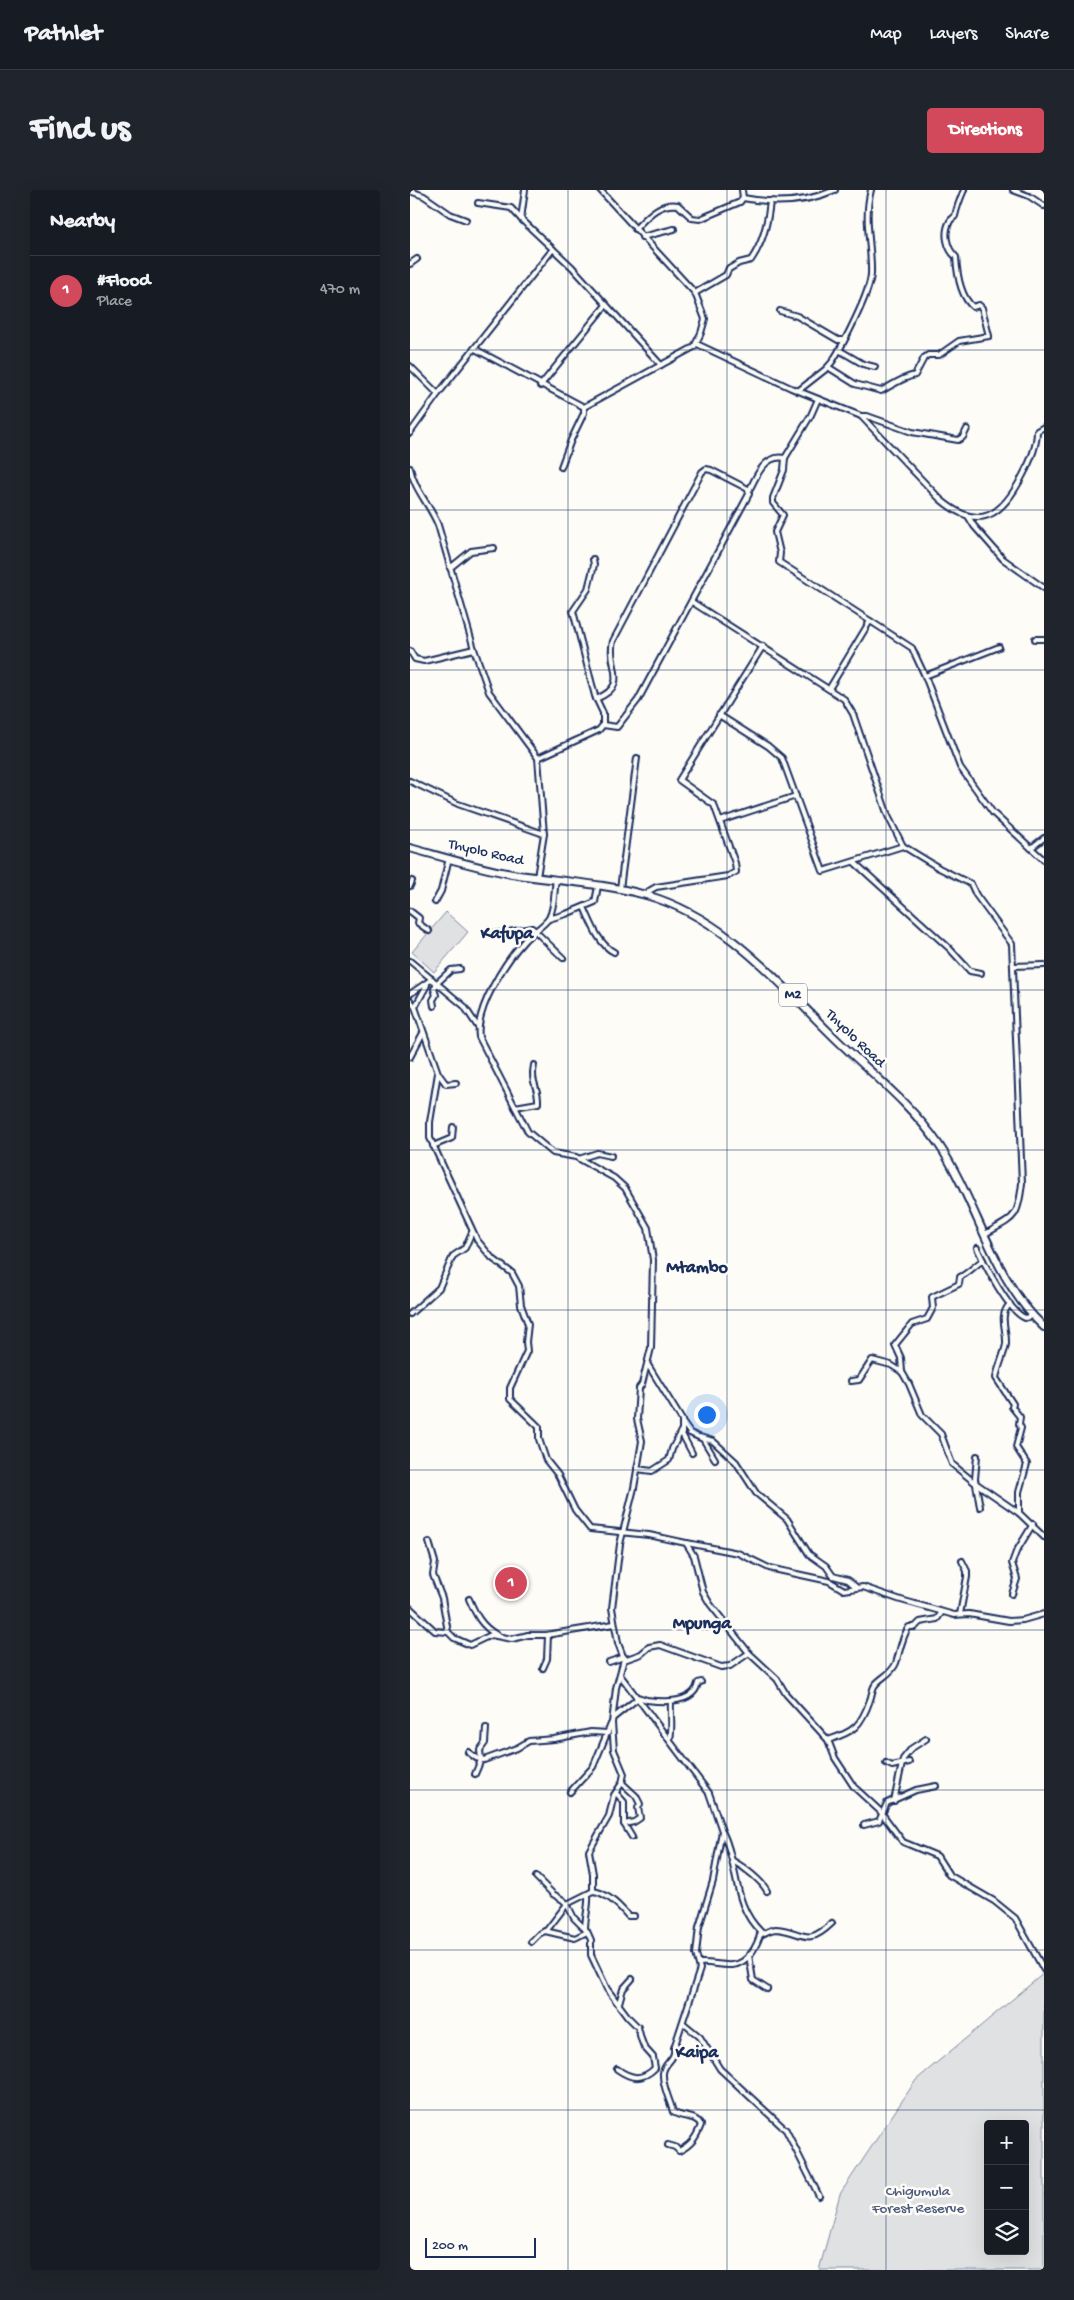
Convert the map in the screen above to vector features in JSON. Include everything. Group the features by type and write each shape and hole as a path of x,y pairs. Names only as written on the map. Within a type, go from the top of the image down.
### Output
{"highway":[{"name":"Thyolo Road","path":"410,848 489,869 620,889 647,896 697,918 728,936 758,959 837,1040 903,1102 938,1145 1011,1287 1032,1316 1044,1327"}],"street":[{"path":"521,219 525,190"},
{"path":"584,407 697,344 705,319 695,293 600,190"},
{"path":"635,229 653,212 667,205 678,205 692,218 700,219 740,202 743,198 742,190"},
{"path":"743,198 761,202 806,200 835,190"},
{"path":"798,391 828,367 839,350 867,290 870,277 869,237 866,223 871,190"},
{"path":"828,367 854,384 881,391 892,386 901,378 915,375 924,358 939,356 959,341 989,336 982,308 979,306 973,307 969,303 957,275 956,257 951,253 947,242 948,226 955,216 958,202 964,190"},
{"path":"1013,190 1029,196 1044,206"},
{"path":"410,191 429,198 450,214 466,220"},
{"path":"695,293 726,275 729,267 751,260 759,248 760,239 768,224 770,201"},
{"path":"478,203 511,208 553,249 661,365"},
{"path":"642,237 674,229"},
{"path":"410,433 438,394 553,249"},
{"path":"410,264 416,260"},
{"path":"540,386 606,306"},
{"path":"780,311 797,316 838,340 844,340"},
{"path":"697,344 798,391 861,416 868,416 912,432 958,440 963,437 967,429"},
{"path":"475,349 540,386 584,407"},
{"path":"839,350 863,364 875,367"},
{"path":"410,366 438,394"},
{"path":"818,399 811,415 785,458 784,470 773,503 783,515 775,532 780,553 779,562 912,648 925,676 960,767 994,813 1044,860"},
{"path":"561,467 584,413 584,407"},
{"path":"861,416 940,499 954,510 976,518 992,515 1007,502 1030,462 1037,431 1044,428"},
{"path":"603,725 617,727 638,700 764,465 771,459 785,458"},
{"path":"410,468 415,484 433,513 474,649 492,698 525,738 538,758 544,834 537,877"},
{"path":"596,699 609,693 613,686 616,669 611,648 613,641 702,472 706,469 710,470 749,491"},
{"path":"968,516 974,526 1003,559 1044,588"},
{"path":"450,568 471,551 494,548"},
{"path":"538,758 599,730 603,725 603,713 596,699 573,611 588,589 594,560"},
{"path":"692,602 840,696 851,709 888,816 902,846 917,856 971,884 976,895 1012,944 1022,1184 1019,1208 1014,1216 985,1234"},
{"path":"829,688 870,621"},
{"path":"1035,639 1044,639"},
{"path":"647,896 656,887 728,876 736,872 735,863 712,803 679,780 763,646"},
{"path":"925,676 999,647"},
{"path":"410,651 412,657 422,662 474,649"},
{"path":"719,715 768,746 782,758 823,871 902,846"},
{"path":"620,889 637,758"},
{"path":"410,781 458,804 544,834"},
{"path":"720,821 796,796"},
{"path":"1031,848 1044,838"},
{"path":"435,902 441,891 449,858"},
{"path":"854,862 949,948 970,971 981,973"},
{"path":"549,918 556,880"},
{"path":"593,1890 593,1874 589,1851 609,1816 614,1795 622,1783 624,1774 614,1750 613,1721 616,1688 624,1658 614,1624 612,1608 623,1532 634,1489 642,1441 637,1418 639,1388 648,1365 651,1348 653,1260 648,1228 635,1203 620,1182 579,1159 553,1153 528,1132 479,1037 478,1027 484,1006 498,978 515,951 534,930 549,918 584,907 596,901 598,886"},
{"path":"584,907 596,931 607,947 614,952"},
{"path":"410,912 419,918 418,923 429,931"},
{"path":"492,933 528,928 534,930 563,958"},
{"path":"410,962 464,1006 478,1027"},
{"path":"1013,966 1044,965"},
{"path":"434,1006 433,1000 436,995 434,989 437,984 451,970 460,969"},
{"path":"415,1007 432,979"},
{"path":"410,994 428,984"},
{"path":"410,1000 415,1007 422,1034 438,1073 446,1084 456,1083"},
{"path":"410,1057 422,1034"},
{"path":"515,1106 538,1104 539,1094 531,1077 534,1065"},
{"path":"438,1073 430,1122 430,1138 460,1201 472,1232 484,1250 512,1273 517,1280 521,1305 528,1324 526,1355 510,1388 510,1399 539,1427 544,1454 583,1522 596,1531 657,1536 738,1554 769,1568 829,1581 844,1590 863,1587 942,1612 1009,1621 1023,1620 1044,1614"},
{"path":"433,1146 452,1138 453,1127"},
{"path":"579,1159 597,1153 611,1156"},
{"path":"410,1314 438,1289 453,1256 465,1248 472,1232"},
{"path":"978,1248 983,1260 1010,1304 1022,1317 1028,1318 1032,1316"},
{"path":"983,1260 974,1266 969,1273 960,1277 959,1284 932,1297 933,1308 926,1319 912,1324 904,1331 895,1345 901,1358 902,1372 922,1415 941,1434 952,1464 1033,1524 1044,1537"},
{"path":"1010,1304 1003,1316 1006,1345 998,1364 996,1378 1006,1390 1013,1404 1012,1407 1020,1417 1019,1424 1021,1428 1016,1447 1027,1464 1019,1492 1019,1513"},
{"path":"851,1380 859,1380 872,1360 891,1365 902,1372"},
{"path":"648,1365 687,1430 713,1441 736,1462 756,1493 787,1519 810,1554 826,1566 833,1576 848,1580 856,1587"},
{"path":"683,1423 684,1441 692,1453"},
{"path":"637,1469 652,1471 669,1460 672,1449 682,1431"},
{"path":"700,1437 704,1440 715,1459"},
{"path":"977,1456 975,1479 980,1507"},
{"path":"1012,1594 1017,1579 1012,1563 1019,1546 1033,1524"},
{"path":"1039,1531 1044,1526"},
{"path":"430,1542 435,1562 433,1575 442,1598 448,1632 454,1638 470,1645 491,1635 512,1640 528,1635 548,1635 614,1624"},
{"path":"686,1543 697,1562 705,1598 749,1653 777,1679 786,1694 828,1740 835,1758 854,1787 882,1814 903,1842 937,1856 949,1875 994,1901 1015,1918 1044,1970"},
{"path":"960,1614 967,1577 967,1571 962,1561"},
{"path":"469,1599 477,1618 488,1629 502,1637"},
{"path":"410,1608 435,1631 448,1632"},
{"path":"828,1740 850,1732 865,1716 873,1687 887,1676 894,1665 902,1647 903,1634 909,1627 915,1627 920,1622 937,1619 942,1612"},
{"path":"543,1668 547,1659 548,1635"},
{"path":"609,1662 640,1654 649,1647 660,1645 721,1667 730,1666 749,1653"},
{"path":"620,1674 636,1698 670,1739 709,1793 733,1861 739,1898 761,1932 749,1955 739,1964 732,1966 700,1963"},
{"path":"570,1792 593,1767 613,1721 636,1698 671,1701 688,1698 697,1690 698,1683 701,1682"},
{"path":"670,1739 672,1726 671,1701"},
{"path":"475,1774 480,1760 480,1750 485,1743 486,1728"},
{"path":"468,1752 480,1760 504,1754 529,1741 554,1739 591,1732 608,1733"},
{"path":"894,1801 902,1762 912,1748 926,1740"},
{"path":"886,1764 892,1766 902,1762 909,1762"},
{"path":"622,1783 636,1796 640,1804 638,1808 640,1818 634,1822 624,1824"},
{"path":"864,1825 878,1821 887,1803 916,1790 936,1786"},
{"path":"616,1793 624,1802 624,1824 632,1836"},
{"path":"668,2144 675,2146 679,2151 689,2146 701,2125 695,2118 678,2115 673,2112 666,2089 664,2071 673,2058 674,2048 700,1963 696,1954 699,1927 713,1882 722,1832"},
{"path":"733,1861 749,1871 757,1882 764,1885 767,1891"},
{"path":"536,1876 552,1894 567,1904 574,1918 586,1930 591,1940 591,1955 598,1972 607,1989 638,2027 644,2048 653,2057 655,2068"},
{"path":"531,1942 545,1931 571,1900 588,1894 593,1890"},
{"path":"593,1890 600,1892 619,1905 628,1916 634,1916"},
{"path":"586,1930 585,1918 589,1910 588,1894"},
{"path":"760,1935 775,1929 806,1936 820,1934 832,1923"},
{"path":"545,1931 575,1938 586,1930"},
{"path":"749,1955 753,1980 767,1989"},
{"path":"618,2003 624,1989 632,1978"},
{"path":"683,2023 700,2037 720,2069 786,2130 818,2196"},
{"path":"617,2069 625,2075 638,2078 648,2075 655,2068"},
{"path":"655,2068 664,2071"}],"green space":[{"path":"446,912 468,932 434,972 412,952"},
{"name":"Chigumula Forest Reserve","path":"1044,1973 1044,2270 819,2270 840,2194 916,2080"}],"place":[{"name":"#Flood","path":"511,1583"}],"district":[{"name":"Kafupa","path":"507,934"},
{"name":"Mtambo","path":"697,1268"},
{"name":"Mpunga","path":"702,1624"},
{"name":"Kaipa","path":"697,2053"}]}
